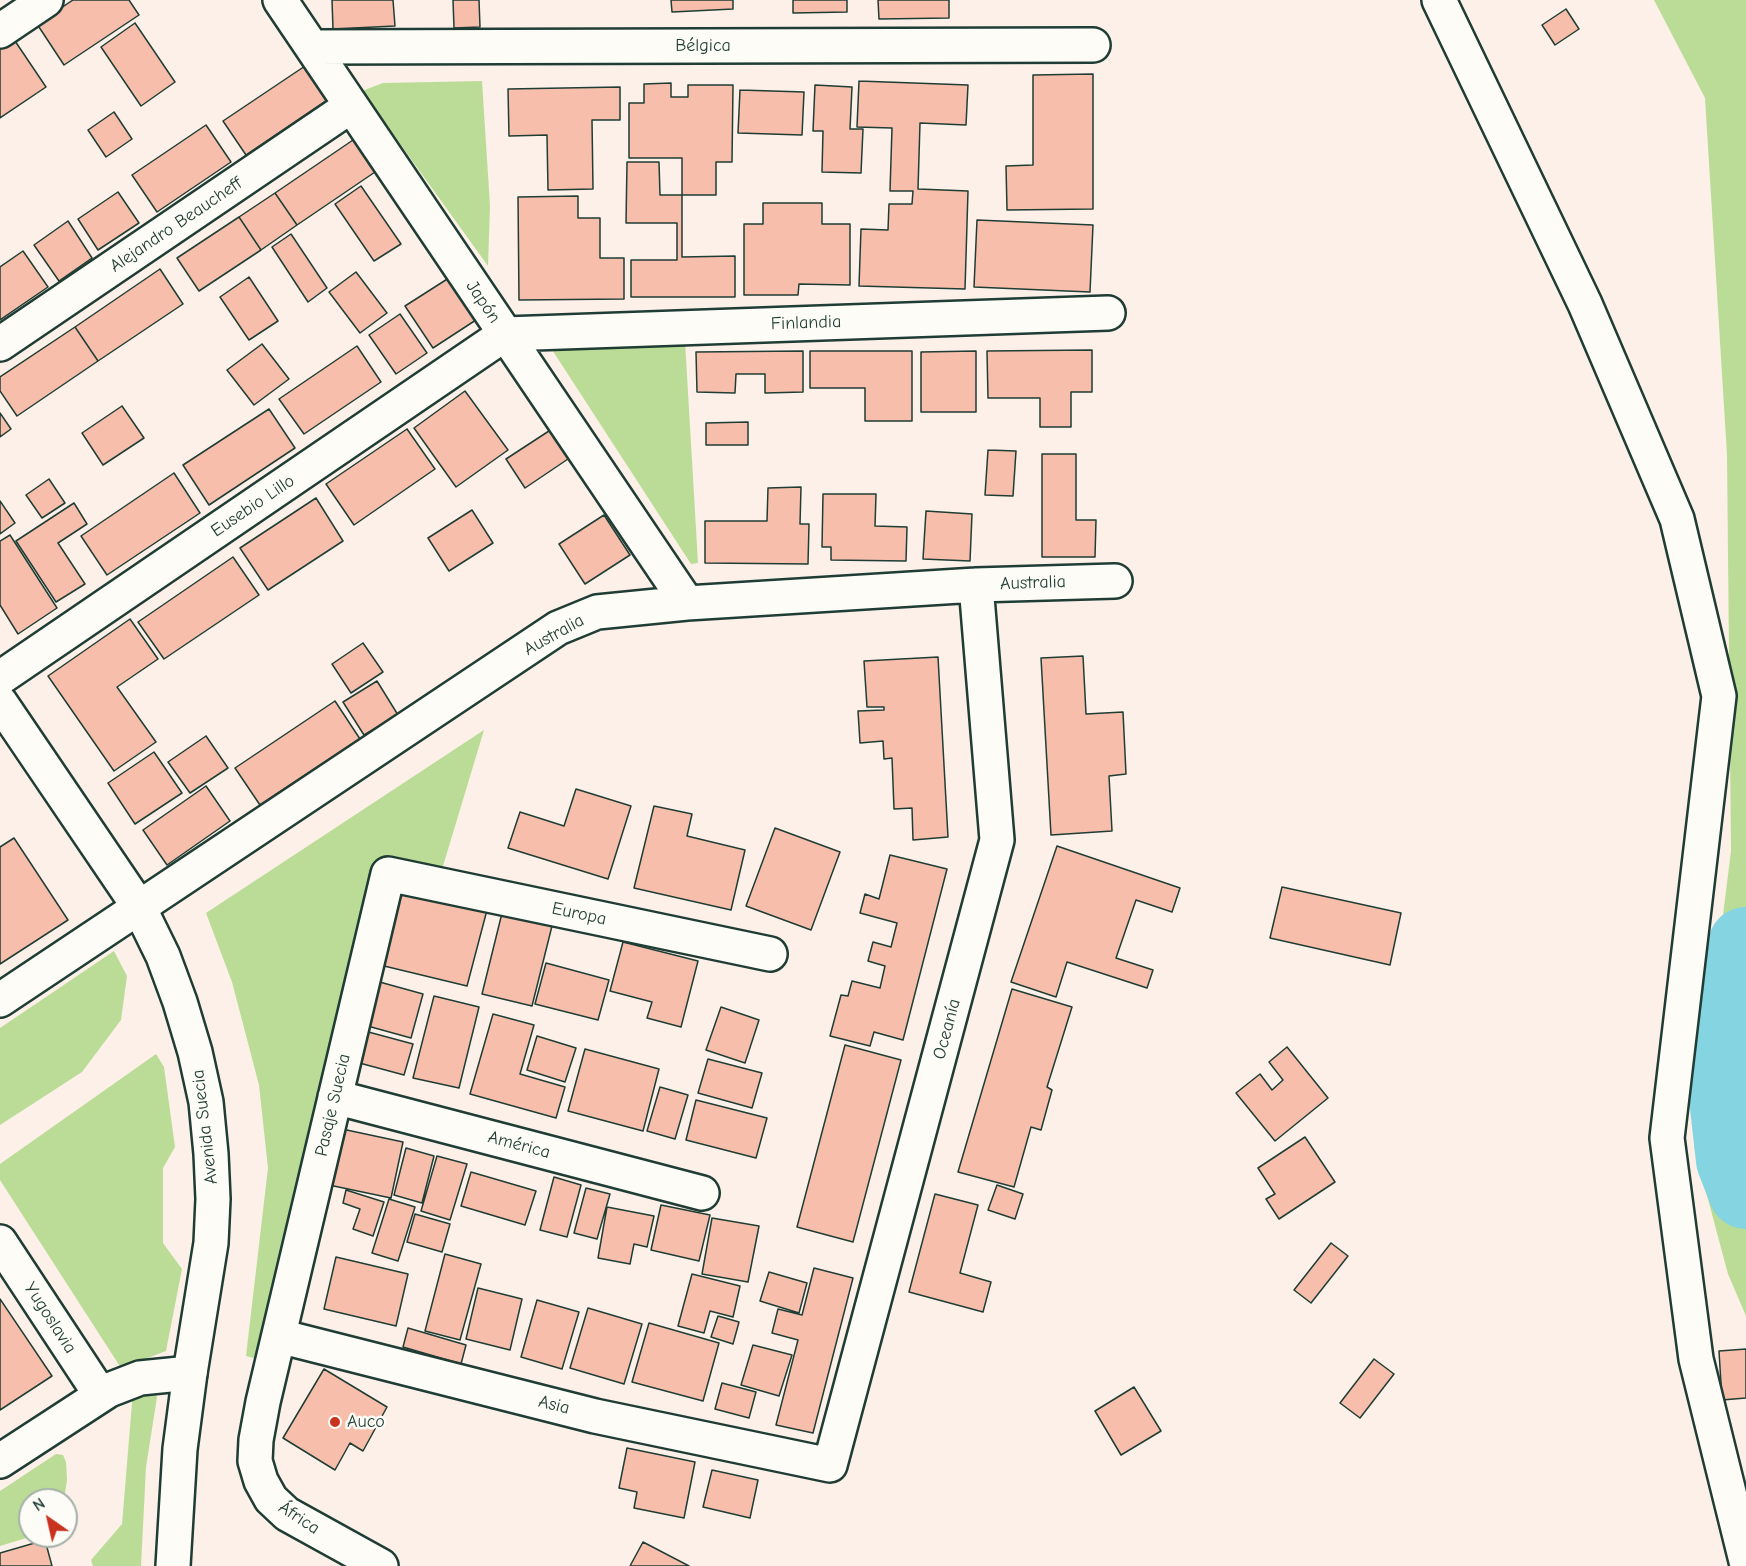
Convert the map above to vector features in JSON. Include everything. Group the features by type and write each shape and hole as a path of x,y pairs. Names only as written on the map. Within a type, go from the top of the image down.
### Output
{"street":[{"path":"0,31 46,0"},
{"name":"Japón","path":"280,0 687,603"},
{"path":"1439,0 1585,304 1677,519 1719,696 1667,1138 1696,1359 1746,1561"},
{"name":"Bélgica","path":"312,47 1093,45"},
{"name":"Alejandro Beaucheff","path":"0,344 351,106"},
{"name":"Finlandia","path":"505,334 1108,312"},
{"name":"Eusebio Lillo","path":"0,678 505,334"},
{"name":"Australia","path":"0,1000 558,628 597,612 687,603 975,585 1115,580"},
{"name":"Oceanía","path":"830,1465 997,840 975,585"},
{"name":"Avenida Suecia","path":"0,702 139,908 163,956 180,1002 195,1052 206,1102 213,1199 212,1244 190,1373 180,1449 173,1566"},
{"name":"Europa","path":"388,874 770,954"},
{"name":"Pasaje Suecia","path":"279,1336 388,874"},
{"name":"América","path":"335,1097 702,1193"},
{"name":"Yugoslavia","path":"0,1242 100,1394"},
{"name":"Asia","path":"279,1336 595,1416 830,1465"},
{"name":"África","path":"279,1336 256,1440 255,1461 261,1481 271,1499 287,1514 381,1566"},
{"path":"0,1461 100,1394 140,1378 190,1373"}],"green space":[{"path":"1654,0 1746,0 1746,1316 1728,1274 1694,1147 1731,851 1727,455 1705,98"},
{"path":"482,81 490,206 488,266 362,91 383,83"},
{"path":"685,341 698,563 691,564 547,342"},
{"path":"484,730 440,876 376,872 268,1362 246,1356 268,1168 259,1085 232,982 206,913"},
{"path":"114,951 127,976 121,1020 82,1072 0,1125 0,1028"},
{"path":"156,1054 164,1067 175,1147 163,1168 163,1243 182,1269 166,1351 121,1368 0,1180 0,1164"},
{"path":"153,1389 157,1397 146,1467 141,1566 93,1566 91,1560 122,1524 133,1391"},
{"path":"56,1454 63,1455 66,1462 66,1488 18,1488 18,1541 0,1546 0,1491"}],"building":[{"path":"73,0 129,0 139,15 64,65 37,24"},
{"path":"332,0 393,0 395,26 333,29"},
{"path":"453,0 479,0 480,27 454,28"},
{"path":"671,0 733,0 733,9 672,12"},
{"path":"793,0 847,0 847,12 793,13"},
{"path":"878,0 949,0 949,18 879,19"},
{"path":"1566,9 1579,29 1555,45 1542,25"},
{"path":"135,23 175,82 141,106 101,47"},
{"path":"13,38 46,87 0,118 0,47"},
{"path":"311,62 333,96 246,155 223,121"},
{"path":"1093,74 1093,209 1007,210 1006,166 1033,165 1033,75"},
{"path":"859,81 968,85 966,125 920,123 918,189 968,191 965,289 859,286 861,229 888,230 889,204 912,204 913,191 890,191 892,128 857,127"},
{"path":"671,83 671,97 688,97 688,85 733,85 732,162 716,162 716,195 682,195 682,158 629,158 629,103 644,103 644,84"},
{"path":"815,85 852,87 850,129 863,129 861,173 822,172 823,131 813,131"},
{"path":"620,87 620,120 592,120 593,189 548,190 547,135 509,136 508,89"},
{"path":"740,90 804,92 802,135 738,133"},
{"path":"114,112 132,139 106,157 88,130"},
{"path":"206,125 231,162 157,212 132,175"},
{"path":"356,138 378,170 297,225 275,193"},
{"path":"627,162 659,162 660,195 682,195 682,257 735,256 735,297 631,297 631,260 677,260 677,223 626,223"},
{"path":"361,186 401,244 374,261 335,204"},
{"path":"118,192 139,223 98,250 78,219"},
{"path":"275,193 297,225 261,250 239,217"},
{"path":"578,196 578,218 600,218 600,258 624,258 624,299 519,300 518,197"},
{"path":"763,203 822,203 822,224 850,224 850,285 799,284 798,295 744,295 744,224 763,224"},
{"path":"239,217 261,250 199,291 177,258"},
{"path":"977,220 1093,225 1090,292 974,287"},
{"path":"68,221 92,258 59,281 34,245"},
{"path":"291,234 327,288 308,302 272,247"},
{"path":"23,251 48,287 0,320 0,267"},
{"path":"160,269 183,304 98,361 75,327"},
{"path":"356,272 387,313 360,333 329,292"},
{"path":"452,276 479,318 433,348 405,306"},
{"path":"249,277 278,321 249,340 220,297"},
{"path":"400,314 427,353 396,374 369,335"},
{"path":"75,327 98,361 17,416 0,391 0,377"},
{"path":"262,344 289,379 254,405 227,370"},
{"path":"357,346 381,382 304,434 279,399"},
{"path":"1092,350 1092,392 1071,392 1071,427 1040,427 1040,398 988,398 987,351"},
{"path":"803,351 803,392 765,393 765,374 736,374 735,393 697,392 696,352"},
{"path":"810,351 912,351 912,421 865,421 865,388 810,388"},
{"path":"976,351 976,412 921,412 921,352"},
{"path":"465,391 508,450 456,487 414,428"},
{"path":"122,406 144,438 103,465 82,433"},
{"path":"269,409 295,448 209,505 183,465"},
{"path":"0,413 11,429 0,437"},
{"path":"748,422 748,445 706,445 706,423"},
{"path":"407,429 435,469 354,525 326,484"},
{"path":"552,429 571,457 525,488 506,459"},
{"path":"988,450 1016,451 1013,496 985,495"},
{"path":"1042,454 1076,454 1076,520 1096,520 1095,557 1042,557"},
{"path":"174,473 200,513 107,575 81,536"},
{"path":"49,479 65,503 42,518 26,495"},
{"path":"801,487 800,524 809,524 808,564 705,563 705,521 767,521 768,488"},
{"path":"823,494 876,494 875,526 907,527 906,561 831,560 831,547 822,547"},
{"path":"316,498 343,541 268,590 240,548"},
{"path":"0,501 15,523 0,534"},
{"path":"74,503 87,524 58,543 85,584 56,602 16,541"},
{"path":"472,510 493,543 449,571 428,538"},
{"path":"926,511 972,514 970,561 923,559"},
{"path":"604,515 630,555 585,584 559,544"},
{"path":"10,535 57,608 18,634 0,605 0,541"},
{"path":"233,557 259,595 164,659 138,622"},
{"path":"130,619 158,659 117,687 156,742 114,771 48,676"},
{"path":"363,643 383,672 351,693 332,664"},
{"path":"1083,656 1086,714 1123,712 1126,774 1109,776 1112,831 1051,835 1041,658"},
{"path":"938,657 948,837 913,840 912,808 894,809 892,758 884,759 883,741 860,743 858,711 884,710 884,707 867,707 864,661"},
{"path":"377,681 398,715 364,735 343,702"},
{"path":"335,701 360,739 260,805 235,768"},
{"path":"206,736 228,768 190,793 168,762"},
{"path":"154,752 182,793 135,824 108,783"},
{"path":"206,786 230,821 167,865 143,830"},
{"path":"576,789 631,806 608,879 508,848 520,812 564,826"},
{"path":"654,806 692,814 687,836 745,850 731,910 634,888"},
{"path":"775,828 840,852 811,930 746,906"},
{"path":"14,838 68,920 0,964 0,847"},
{"path":"1057,846 1180,888 1172,912 1136,900 1116,958 1153,970 1147,988 1067,962 1056,997 1011,982"},
{"path":"890,855 947,869 903,1040 874,1032 870,1046 830,1036 841,995 848,996 852,981 880,988 885,966 868,961 873,942 891,947 897,923 860,913 865,894 879,899"},
{"path":"1282,887 1401,913 1390,965 1270,938"},
{"path":"400,888 487,910 467,986 380,965"},
{"path":"503,909 553,922 532,1006 482,994"},
{"path":"623,942 698,961 681,1027 647,1018 652,1002 610,991"},
{"path":"546,963 609,980 598,1020 535,1004"},
{"path":"376,981 423,994 411,1038 364,1025"},
{"path":"1012,989 1072,1007 1047,1087 1052,1090 1041,1130 1031,1127 1014,1187 958,1172"},
{"path":"434,996 479,1007 459,1088 413,1078"},
{"path":"721,1007 759,1020 745,1063 706,1050"},
{"path":"493,1014 534,1025 520,1074 565,1087 556,1118 470,1094"},
{"path":"361,1030 413,1044 404,1075 352,1061"},
{"path":"537,1036 576,1048 565,1082 527,1070"},
{"path":"845,1045 901,1060 853,1242 797,1227"},
{"path":"1287,1047 1328,1098 1275,1141 1236,1093 1260,1074 1272,1090 1283,1080 1269,1062"},
{"path":"585,1049 659,1069 643,1131 568,1111"},
{"path":"708,1059 762,1073 752,1108 698,1093"},
{"path":"660,1087 688,1095 675,1139 647,1131"},
{"path":"696,1100 767,1118 756,1158 686,1140"},
{"path":"342,1129 403,1142 391,1198 329,1185"},
{"path":"1305,1137 1335,1182 1279,1219 1266,1199 1275,1194 1258,1168"},
{"path":"406,1148 434,1156 422,1203 394,1195"},
{"path":"437,1156 467,1164 450,1220 421,1211"},
{"path":"471,1172 536,1191 525,1225 461,1206"},
{"path":"554,1177 581,1185 567,1237 540,1230"},
{"path":"997,1185 1023,1194 1015,1219 988,1210"},
{"path":"586,1188 610,1194 597,1239 574,1233"},
{"path":"346,1190 384,1202 373,1236 353,1229 360,1209 343,1203"},
{"path":"935,1194 978,1205 960,1273 991,1282 983,1312 909,1292"},
{"path":"389,1199 415,1207 398,1261 372,1253"},
{"path":"661,1205 710,1215 699,1261 651,1250"},
{"path":"607,1207 654,1216 647,1247 634,1244 630,1264 598,1258"},
{"path":"415,1214 450,1224 442,1252 407,1242"},
{"path":"712,1218 759,1226 748,1282 702,1274"},
{"path":"1331,1243 1348,1256 1311,1303 1294,1290"},
{"path":"445,1254 481,1264 460,1340 425,1331"},
{"path":"336,1257 408,1274 396,1326 324,1309"},
{"path":"814,1268 853,1278 813,1433 776,1425 798,1340 772,1333 778,1309 802,1315"},
{"path":"769,1272 807,1283 799,1313 760,1301"},
{"path":"692,1274 740,1286 733,1317 710,1311 704,1333 678,1326"},
{"path":"478,1288 522,1299 510,1350 466,1339"},
{"path":"0,1299 52,1376 0,1410"},
{"path":"537,1300 579,1312 562,1369 521,1357"},
{"path":"588,1308 642,1324 624,1384 570,1368"},
{"path":"718,1316 739,1322 733,1344 711,1337"},
{"path":"649,1323 719,1343 703,1401 632,1382"},
{"path":"408,1328 466,1345 461,1364 403,1347"},
{"path":"753,1345 792,1355 779,1396 741,1385"},
{"path":"1746,1349 1746,1398 1722,1400 1719,1351"},
{"path":"1374,1359 1394,1374 1360,1418 1340,1403"},
{"name":"Auco","path":"324,1369 387,1407 363,1451 350,1443 335,1470 283,1438"},
{"path":"722,1383 756,1392 749,1418 715,1409"},
{"path":"1134,1387 1161,1431 1121,1455 1095,1411"},
{"path":"627,1448 695,1462 684,1518 634,1508 637,1492 619,1488"},
{"path":"712,1470 758,1480 750,1518 703,1507"},
{"path":"643,1542 689,1566 630,1566"},
{"path":"18,1548 47,1548 52,1566 0,1566 0,1553"}],"waterway":[{"path":"1746,945 1732,1007 1726,1089 1734,1160 1746,1191"}],"place":[{"name":"Auco","path":"335,1422"}]}
